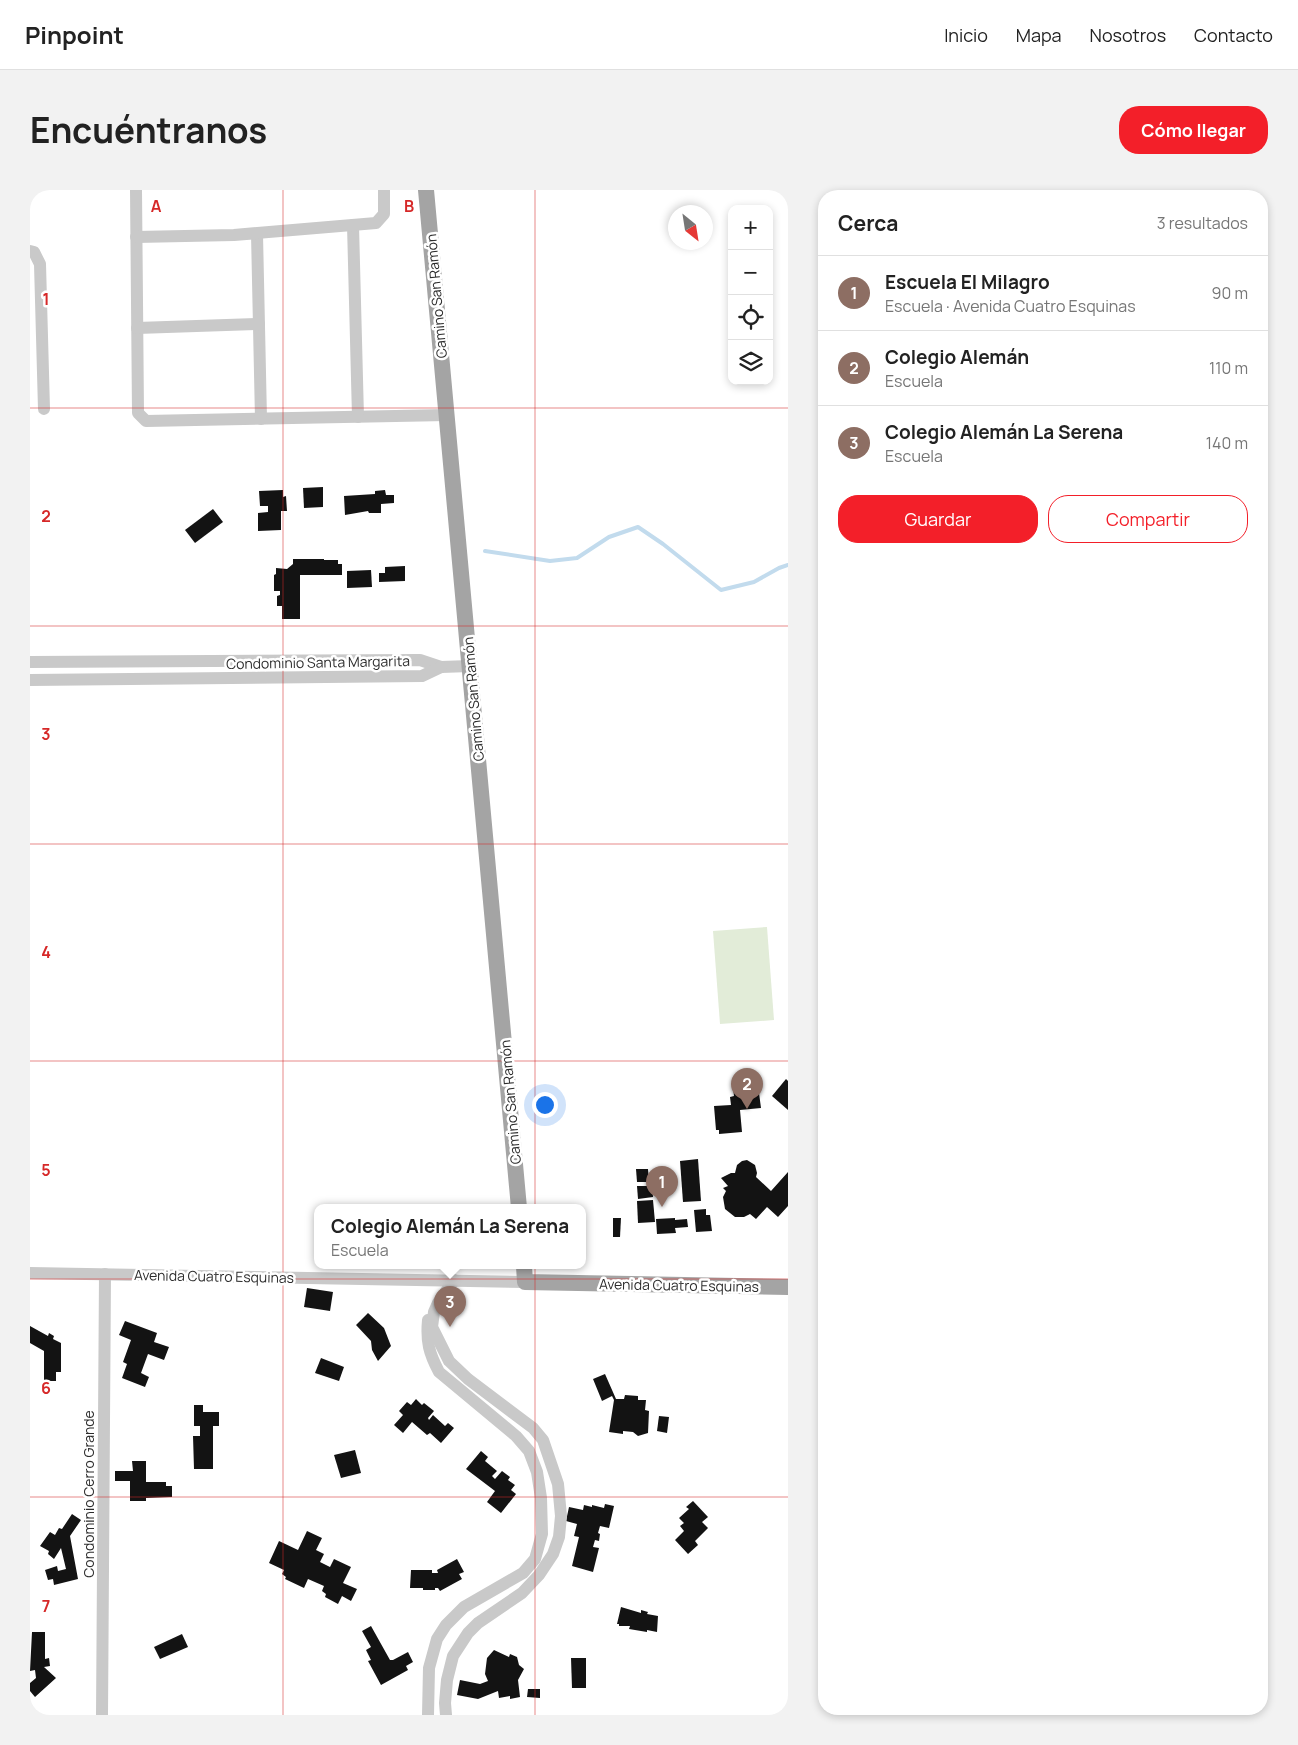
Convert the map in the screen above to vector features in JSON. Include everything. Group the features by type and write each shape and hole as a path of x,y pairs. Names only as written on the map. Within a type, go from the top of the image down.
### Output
{"main road":[{"name":"Camino San Ramón","path":"426,190 519,1204"},
{"name":"Avenida Cuatro Esquinas","path":"524,1274 788,1287"}],"street":[{"path":"136,190 138,413 146,422 447,415"},
{"path":"136,236 234,236 376,223 384,214 384,190"},
{"path":"353,225 358,417"},
{"path":"257,234 261,419"},
{"path":"30,251 34,252 40,264 36,336 44,409"},
{"path":"137,328 259,324"},
{"name":"Condominio Santa Margarita","path":"30,662 420,660 441,667 470,666"},
{"path":"194,661 194,679"},
{"name":"Condominio Santa Margarita","path":"30,680 422,676 441,667"},
{"name":"Avenida Cuatro Esquinas","path":"30,1273 451,1280 524,1274"},
{"name":"Condominio Cerro Grande","path":"102,1715 105,1274"},
{"path":"428,1715 430,1668 436,1646 446,1625 464,1607 523,1573 535,1559 542,1534 541,1498 536,1472 529,1451 516,1436 439,1372 427,1344 429,1314 451,1280"},
{"path":"446,1715 447,1680 452,1656 468,1633 478,1623 522,1593 539,1575 553,1554 559,1537 561,1516 558,1484 543,1440 532,1428 468,1379 449,1361 432,1327 434,1312 451,1280"},
{"path":"540,1540 553,1554"},
{"path":"436,1646 452,1656"}],"green space":[{"path":"767,927 774,1020 720,1024 713,931"}],"building":[{"path":"323,487 323,507 304,508 303,488"},
{"path":"283,490 283,497 286,496 287,511 281,511 281,530 258,531 258,513 268,512 268,506 260,506 259,491"},
{"path":"385,490 386,495 394,495 394,503 381,504 381,513 369,513 368,511 345,515 344,496 375,494 375,491"},
{"path":"213,509 223,522 195,543 185,530"},
{"path":"293,559 338,560 338,564 342,564 342,575 300,575 300,619 282,619 282,606 277,606 277,596 280,595 280,591 274,591 274,575 276,574 276,568 287,569 293,564"},
{"path":"405,566 405,581 379,582 379,573 385,573 385,567"},
{"path":"371,570 372,587 347,588 347,571"},
{"path":"786,1079 788,1081 788,1110 772,1096"},
{"path":"736,1082 754,1094 759,1093 761,1108 740,1110 742,1132 719,1134 719,1130 716,1130 714,1106 731,1105 730,1097 734,1096 733,1086 737,1086"},
{"path":"698,1159 701,1201 683,1202 680,1161"},
{"path":"747,1160 755,1165 756,1177 771,1191 788,1172 788,1206 778,1217 767,1207 756,1219 750,1214 744,1217 735,1217 725,1209 723,1197 726,1191 723,1188 728,1186 721,1178 735,1173 737,1165"},
{"path":"636,1169 648,1169 649,1182 637,1182"},
{"path":"637,1186 652,1186 653,1197 638,1199"},
{"path":"653,1200 655,1222 638,1223 637,1201"},
{"path":"706,1209 706,1215 710,1215 712,1231 696,1232 694,1210"},
{"path":"613,1218 621,1218 620,1237 613,1237"},
{"path":"675,1218 675,1220 687,1219 688,1227 675,1228 676,1233 657,1234 656,1219"},
{"path":"307,1288 333,1292 330,1311 304,1307"},
{"path":"368,1313 384,1328 391,1346 378,1361 372,1350 371,1341 356,1325"},
{"path":"125,1321 157,1333 154,1342 169,1347 164,1360 148,1354 141,1373 149,1377 145,1387 122,1378 127,1364 123,1362 131,1340 119,1335"},
{"path":"30,1326 48,1336 49,1333 54,1336 53,1339 61,1343 61,1372 56,1372 56,1381 44,1381 44,1351 30,1343"},
{"path":"321,1358 344,1367 339,1381 315,1373"},
{"path":"605,1374 616,1399 624,1399 625,1395 638,1396 638,1400 646,1400 645,1410 649,1411 648,1433 638,1436 633,1432 623,1431 623,1434 609,1432 614,1400 612,1396 602,1401 593,1379"},
{"path":"416,1399 422,1405 424,1403 434,1411 428,1418 429,1420 433,1415 445,1426 448,1423 454,1428 441,1443 430,1433 427,1435 412,1422 403,1433 394,1425 403,1415 399,1411 407,1402 411,1405"},
{"path":"194,1405 203,1405 203,1412 219,1412 219,1426 213,1426 213,1469 194,1469 193,1436 200,1436 200,1426 194,1426"},
{"path":"659,1416 669,1417 667,1433 657,1431"},
{"path":"355,1450 361,1473 341,1478 334,1455"},
{"path":"481,1451 488,1457 485,1461 497,1471 492,1476 495,1479 502,1471 510,1477 508,1480 515,1485 511,1490 516,1494 501,1513 487,1502 495,1491 466,1469"},
{"path":"132,1461 146,1461 146,1482 166,1482 166,1486 172,1486 172,1497 146,1498 146,1501 130,1501 130,1481 115,1481 115,1471 133,1471"},
{"path":"693,1501 708,1517 702,1522 708,1528 695,1541 698,1545 688,1554 675,1540 684,1531 680,1526 684,1523 679,1518 689,1509 686,1507"},
{"path":"605,1504 614,1506 609,1528 600,1526 598,1533 600,1534 599,1541 595,1540 593,1547 599,1548 593,1572 572,1566 579,1537 574,1536 577,1524 566,1521 569,1507 583,1510 584,1505 604,1508"},
{"path":"72,1514 81,1520 70,1536 78,1579 54,1585 53,1579 48,1580 45,1570 57,1566 58,1571 66,1569 61,1548 54,1559 48,1554 49,1551 40,1546 50,1532 55,1535 59,1528 62,1529"},
{"path":"307,1531 322,1538 316,1550 324,1554 320,1562 330,1567 334,1559 351,1567 343,1583 357,1589 351,1601 342,1596 338,1604 325,1597 326,1594 322,1591 324,1586 308,1579 304,1588 285,1579 286,1577 282,1574 284,1570 269,1563 279,1541 298,1550"},
{"path":"457,1559 464,1572 459,1574 462,1579 440,1591 438,1588 435,1588 435,1590 423,1590 423,1588 410,1588 411,1570 432,1570 432,1573 438,1573 437,1570"},
{"path":"621,1607 641,1613 641,1610 648,1612 647,1614 658,1616 657,1632 629,1629 630,1626 619,1626 617,1624"},
{"path":"371,1626 390,1660 408,1652 413,1662 406,1666 408,1670 381,1685 368,1661 371,1660 366,1650 371,1647 362,1631"},
{"path":"32,1632 45,1632 45,1659 49,1658 50,1666 44,1667 56,1678 35,1697 30,1691 30,1683 36,1678 35,1670 30,1671"},
{"path":"182,1634 188,1647 160,1659 154,1647"},
{"path":"494,1650 509,1657 510,1654 517,1657 519,1665 524,1669 518,1680 520,1697 510,1699 510,1696 499,1698 498,1691 478,1699 457,1695 460,1680 480,1684 488,1681 485,1674 487,1658"},
{"path":"571,1658 586,1658 586,1688 572,1688"},
{"path":"528,1689 540,1689 540,1698 527,1697"}],"waterway":[{"path":"485,551 550,561 577,558 609,537 638,527 663,544 721,590 754,582 788,565"}],"place":[{"name":"Colegio Alemán","path":"747,1109"},
{"name":"Escuela El Milagro","path":"662,1207"},
{"name":"Colegio Alemán La Serena","path":"450,1327"}]}
